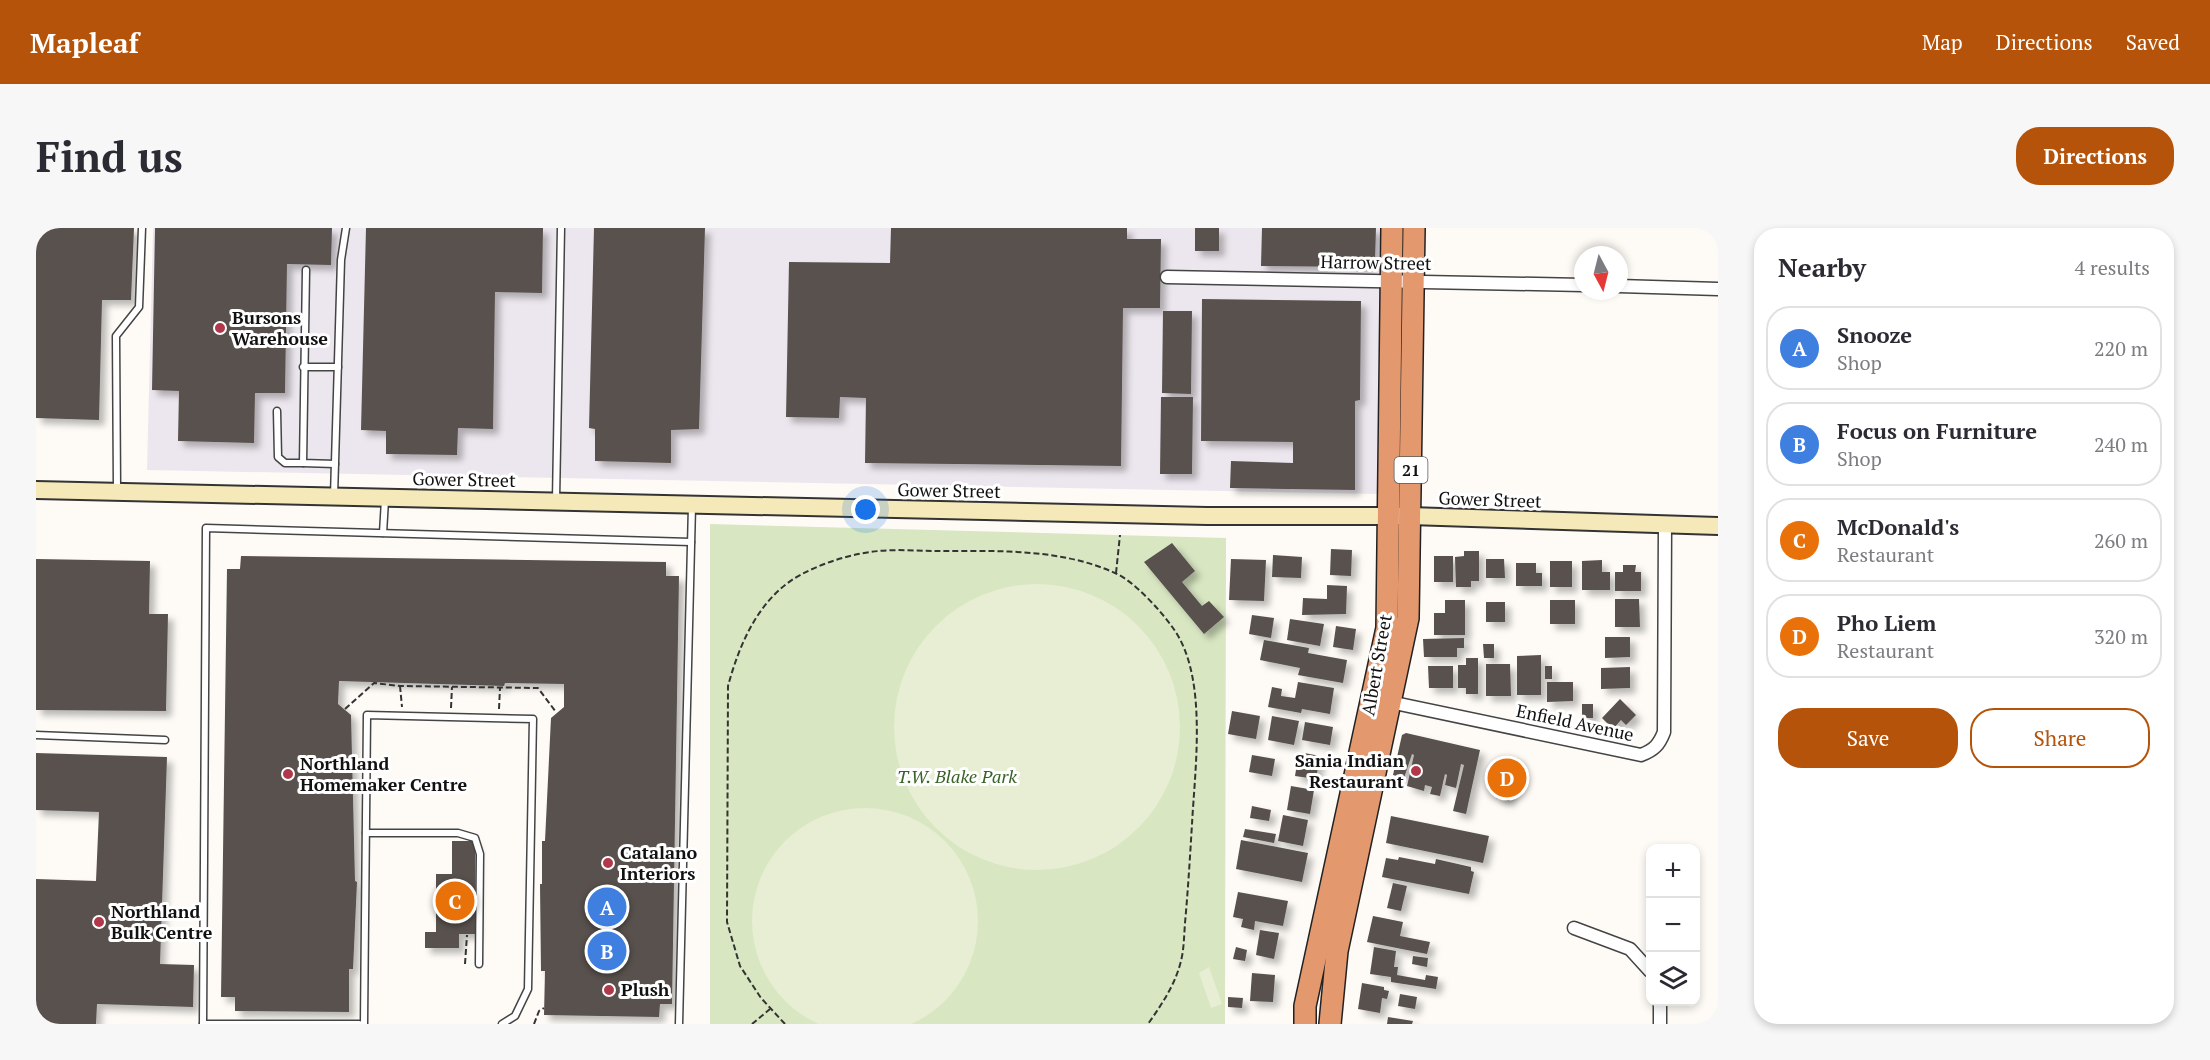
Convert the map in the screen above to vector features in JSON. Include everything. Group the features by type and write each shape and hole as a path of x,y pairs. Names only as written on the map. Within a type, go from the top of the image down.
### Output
{"highway":[{"path":"1392,232 1414,232"},
{"name":"Albert Street","path":"1381,701 1387,628 1392,232"},
{"name":"Albert Street","path":"1305,1024 1305,1006 1327,948 1381,701 1408,618 1414,232"},
{"name":"Albert Street","path":"1327,948 1330,1024"}],"street":[{"name":"Harrow Street","path":"1167,277 1574,285"},
{"path":"1628,286 1718,289"},
{"name":"Gower Street","path":"36,490 1207,516 1410,516 1718,526"},
{"name":"Enfield Avenue","path":"1381,701 1641,755 1652,752 1659,744 1664,732 1665,526"},
{"path":"1574,928 1630,949 1646,967"},
{"path":"1660,1006 1660,1024"}],"lane":[{"path":"117,492 116,336 139,306 142,228"},
{"path":"334,496 340,260 346,228"},
{"path":"556,501 561,228"},
{"path":"303,463 306,270"},
{"path":"303,367 338,367"},
{"path":"277,411 278,458 285,463 335,464"},
{"path":"383,533 385,497"},
{"path":"679,1024 692,505"},
{"path":"359,1024 203,1024 206,528 691,542"},
{"path":"364,1024 367,715 533,719 528,989 515,1016 503,1023"},
{"path":"36,735 165,740"},
{"path":"366,833 458,833 475,838 480,854 479,964"},
{"path":"503,1023 511,1024"}],"path":[{"path":"1116,573 1120,535"},
{"path":"785,1024 761,998 740,966 727,922 728,686 738,651 754,620 776,593 801,574 835,560 879,551 1006,552 1056,556 1116,573 1147,598 1174,629 1189,666 1195,698 1197,742 1182,960 1169,992 1148,1024"},
{"path":"345,709 374,683 400,686 538,688 556,712"},
{"path":"400,686 403,716"},
{"path":"451,717 452,687"},
{"path":"499,718 500,687"},
{"path":"465,964 467,934"},
{"path":"534,1024 539,1011 544,1008"},
{"path":"752,1024 770,1008"}],"shaded area":[{"path":"153,228 1381,228 1377,494 147,470"}],"green space":[{"name":"T.W. Blake Park","path":"710,524 1226,538 1225,1024 710,1024"},
{"path":"1037,584 1065,587 1092,595 1116,608 1138,626 1156,648 1169,672 1177,699 1180,727 1177,755 1169,782 1156,806 1138,828 1116,846 1092,859 1065,867 1037,870 1009,867 982,859 958,846 936,828 918,806 905,782 897,755 894,727 897,699 905,672 918,648 936,626 958,608 982,595 1009,587"},
{"path":"865,808 887,810 918,821 945,841 965,868 976,899 978,921 976,943 965,974 945,1001 918,1021 887,1032 865,1034 843,1032 812,1021 785,1001 765,974 754,943 752,921 754,899 765,868 785,841 812,821 843,810"},
{"path":"1209,967 1222,1004 1211,1008 1199,973"}],"building":[{"path":"36,228 134,228 131,300 102,300 99,420 36,418"},
{"name":"Bursons Warehouse","path":"155,228 332,228 331,265 287,264 285,393 255,393 254,443 178,441 179,391 152,390"},
{"path":"366,228 543,228 542,293 495,292 493,429 458,428 457,455 386,454 386,431 361,430"},
{"path":"594,228 705,228 699,429 671,430 671,463 595,461 595,429 589,428"},
{"path":"891,228 1127,228 1127,239 1161,239 1160,308 1123,308 1121,466 865,463 866,398 840,397 839,418 786,417 789,262 890,263"},
{"path":"1195,228 1219,228 1219,251 1195,251"},
{"path":"1262,228 1376,228 1375,259 1367,267 1261,266"},
{"path":"1202,299 1361,301 1360,400 1355,401 1355,490 1230,488 1231,461 1293,463 1293,442 1201,441"},
{"path":"1163,311 1192,311 1191,394 1162,393"},
{"path":"1161,397 1193,397 1192,474 1160,474"},
{"path":"1172,543 1195,571 1182,582 1202,606 1209,601 1224,617 1204,634 1144,562"},
{"path":"1331,549 1352,550 1351,576 1330,575"},
{"path":"1464,551 1479,551 1479,581 1471,581 1471,587 1456,587 1455,557 1464,556"},
{"path":"1273,555 1302,557 1301,578 1272,577"},
{"name":"Northland Homemaker Centre","path":"241,556 666,562 666,576 679,576 672,1004 660,1004 659,1017 544,1015 545,971 541,971 540,884 542,884 542,841 545,841 551,718 564,707 564,684 505,683 504,686 339,681 338,704 351,715 355,881 357,882 353,969 349,969 349,1012 235,1011 235,997 221,997 227,569 240,569"},
{"path":"1434,556 1453,556 1453,582 1434,582"},
{"path":"36,559 150,561 149,614 168,614 166,711 36,710"},
{"path":"1231,559 1266,560 1264,601 1229,600"},
{"path":"1486,559 1504,559 1505,578 1486,578"},
{"path":"1602,560 1602,572 1610,572 1610,590 1582,590 1582,561"},
{"path":"1550,561 1572,561 1572,587 1550,587"},
{"path":"1516,563 1536,563 1536,573 1542,573 1542,586 1516,586"},
{"path":"1623,565 1636,565 1635,572 1641,572 1641,591 1615,591 1615,572 1623,572"},
{"path":"1327,585 1347,586 1346,614 1302,615 1303,598 1327,599"},
{"path":"1615,599 1639,599 1640,627 1615,627"},
{"path":"1445,600 1465,600 1465,635 1434,635 1434,613 1445,613"},
{"path":"1550,600 1575,600 1575,624 1550,624"},
{"path":"1486,602 1505,602 1505,622 1486,622"},
{"path":"1252,615 1274,618 1271,638 1249,634"},
{"path":"1290,619 1324,624 1320,646 1287,640"},
{"path":"1336,626 1356,629 1353,650 1333,647"},
{"path":"1605,637 1630,637 1630,657 1605,658"},
{"path":"1464,638 1464,648 1457,648 1457,657 1424,657 1423,639"},
{"path":"1264,640 1309,648 1308,653 1347,660 1343,683 1298,675 1300,668 1260,660"},
{"path":"1483,644 1494,644 1494,658 1484,658"},
{"path":"1541,655 1541,695 1517,695 1517,656"},
{"path":"1466,658 1478,658 1478,694 1466,694 1466,688 1458,688 1458,665 1466,665"},
{"path":"1486,664 1510,664 1511,696 1486,696"},
{"path":"1428,666 1453,666 1453,688 1429,688"},
{"path":"1545,666 1552,666 1552,679 1545,679"},
{"path":"1630,667 1630,688 1601,689 1601,668"},
{"path":"1298,682 1334,688 1330,714 1302,709 1301,713 1268,707 1272,687 1282,689 1281,696 1295,698"},
{"path":"1547,682 1573,682 1573,701 1547,702"},
{"path":"1620,699 1636,715 1626,725 1621,720 1613,729 1602,718"},
{"path":"1582,704 1593,704 1593,718 1582,718"},
{"path":"1232,711 1260,716 1256,739 1228,734"},
{"path":"1272,716 1299,721 1294,745 1268,740"},
{"path":"1305,722 1333,727 1330,745 1302,740"},
{"path":"1406,733 1480,750 1466,814 1453,811 1464,765 1461,764 1456,788 1445,785 1447,775 1445,774 1440,796 1430,794 1432,787 1425,785 1424,791 1407,786 1414,755 1412,754 1404,778 1393,775 1402,735"},
{"path":"1299,752 1320,756 1316,779 1295,776"},
{"name":"Northland Bulk Centre","path":"36,753 167,757 160,964 194,965 193,1007 97,1004 96,1024 36,1024 36,879 96,881 99,812 36,810"},
{"path":"1252,755 1275,759 1272,776 1249,772"},
{"path":"1506,756 1519,759 1509,801 1496,798"},
{"path":"1291,786 1314,790 1310,814 1287,810"},
{"path":"1252,806 1271,810 1269,821 1250,818"},
{"path":"1283,815 1308,820 1303,846 1278,841"},
{"path":"1391,816 1489,836 1483,863 1386,843"},
{"path":"1245,829 1276,834 1274,843 1243,837"},
{"path":"1241,840 1308,853 1302,882 1236,869"},
{"path":"452,841 475,841 475,934 459,934 459,948 425,948 425,932 436,932 436,874 452,874"},
{"path":"1399,857 1435,864 1436,859 1471,867 1471,871 1474,872 1469,894 1382,877 1386,858 1398,860"},
{"path":"1393,883 1407,886 1401,911 1387,908"},
{"path":"1238,892 1288,901 1283,926 1255,921 1254,930 1241,927 1243,919 1233,917"},
{"path":"1373,916 1403,922 1400,936 1430,942 1427,954 1367,942"},
{"path":"1260,930 1279,933 1274,959 1256,955"},
{"path":"1236,947 1247,950 1245,961 1233,959"},
{"path":"1374,947 1396,951 1394,967 1398,967 1397,975 1425,980 1426,975 1438,977 1436,989 1391,982 1391,977 1370,974"},
{"path":"1413,956 1428,958 1427,967 1412,964"},
{"path":"1252,973 1275,975 1273,1002 1250,1001"},
{"path":"1362,983 1384,987 1384,990 1389,991 1387,999 1382,998 1380,1013 1358,1009"},
{"path":"1400,994 1417,997 1415,1009 1398,1006"},
{"path":"1228,997 1243,998 1242,1008 1228,1007"},
{"path":"1388,1017 1413,1021 1412,1024 1387,1024"}],"place":[{"name":"Bursons Warehouse","path":"220,328"},
{"name":"Sania Indian Restaurant","path":"1416,771"},
{"name":"Northland Homemaker Centre","path":"288,774"},
{"name":"Pho Liem","path":"1507,778"},
{"name":"Catalano Interiors","path":"608,863"},
{"name":"McDonald's","path":"455,901"},
{"name":"Snooze","path":"607,907"},
{"name":"Northland Bulk Centre","path":"99,922"},
{"name":"Focus on Furniture","path":"607,951"},
{"name":"Plush","path":"609,990"}]}
